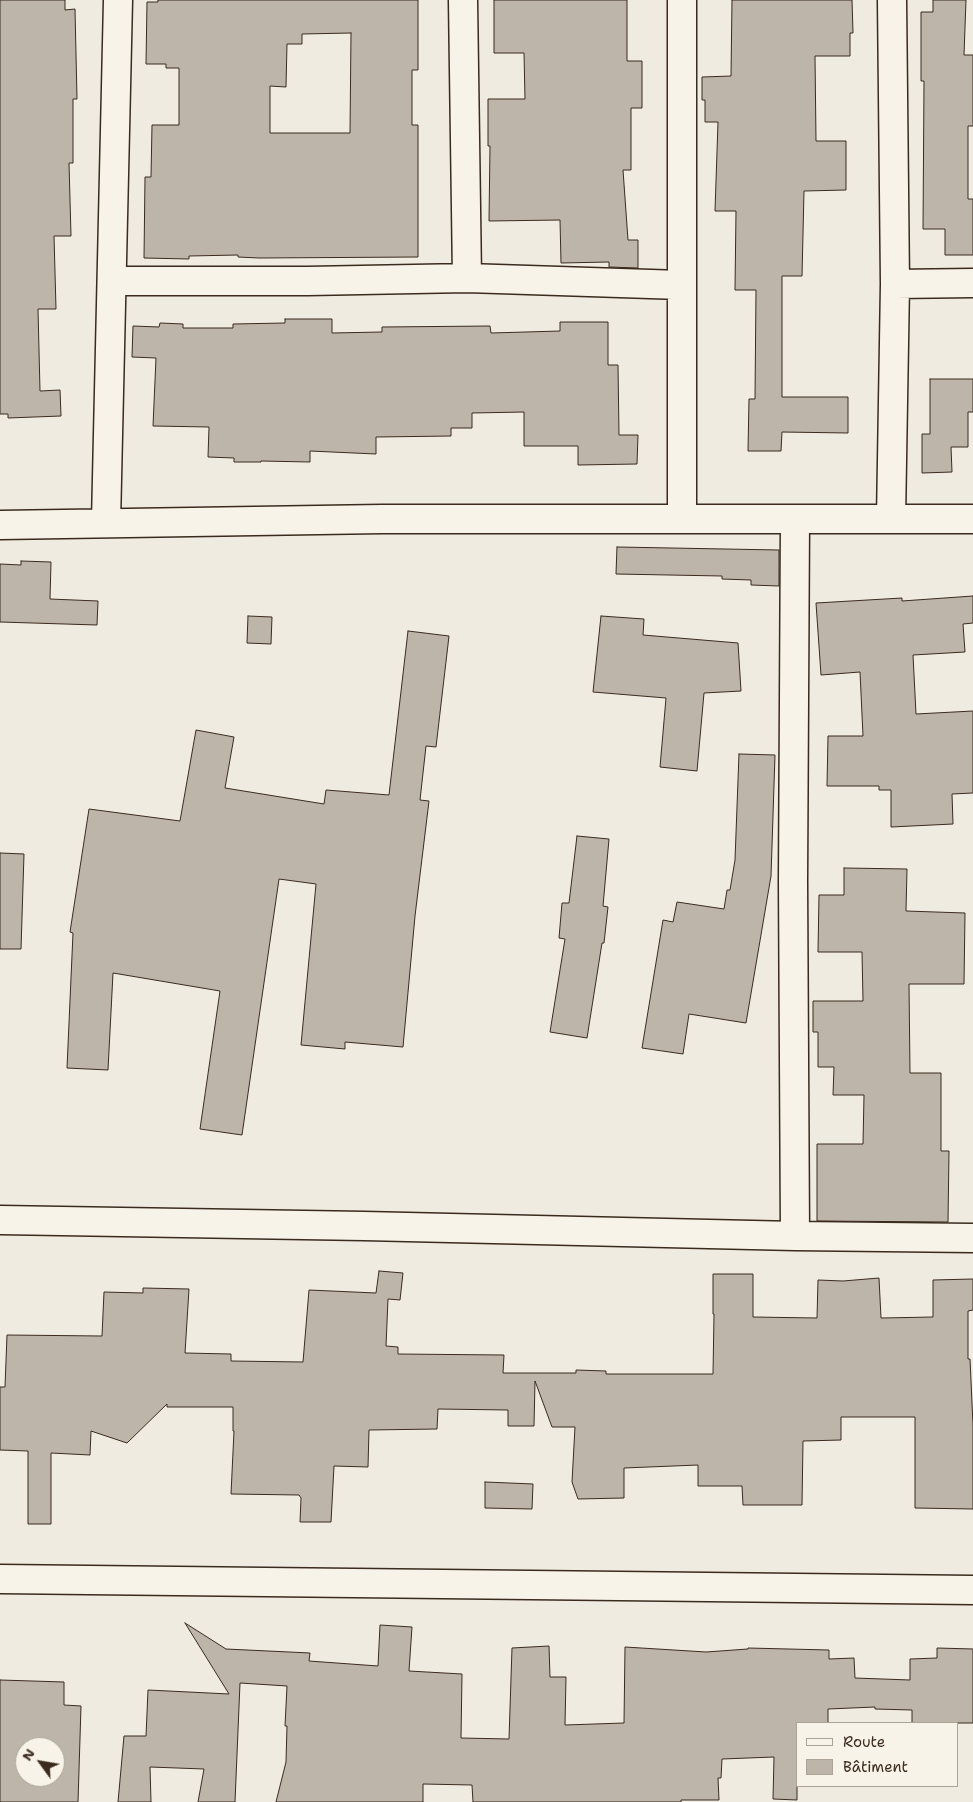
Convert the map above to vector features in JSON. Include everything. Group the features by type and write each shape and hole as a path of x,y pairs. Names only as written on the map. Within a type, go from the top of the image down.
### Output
{"street":[{"path":"106,522 118,0"},
{"path":"463,0 468,278"},
{"path":"682,0 682,518"},
{"path":"891,519 895,284 892,0"},
{"path":"112,281 308,281 468,278 681,285"},
{"path":"895,284 973,283"},
{"path":"0,525 106,522 682,518 973,519"},
{"path":"795,519 793,871 795,1236"},
{"path":"0,1220 973,1238"},
{"path":"0,1579 973,1590"}],"building":[{"path":"0,0 65,0 65,10 75,9 77,99 73,99 73,163 69,163 71,236 54,236 56,309 38,309 40,391 60,390 61,416 8,418 8,414 0,414"},
{"path":"158,0 418,0 418,70 412,70 412,125 418,125 418,257 259,258 238,257 238,255 189,256 189,259 144,258 145,177 151,177 152,125 179,125 179,68 166,68 166,64 146,64 147,2 158,2","holes":["351,33 350,133 270,133 270,86 286,87 287,44 302,44 302,34"]},
{"path":"494,0 627,0 627,61 642,61 642,108 631,108 631,170 623,170 628,240 638,240 638,268 609,267 609,262 561,263 560,220 489,221 490,146 488,146 488,99 525,99 524,53 494,53"},
{"path":"732,0 852,0 853,33 850,33 850,56 815,56 816,141 846,141 846,190 804,191 802,276 782,276 782,397 848,397 848,433 782,432 781,451 748,451 749,399 755,399 756,290 735,290 736,211 715,211 718,122 705,122 705,100 702,100 702,77 731,76"},
{"path":"933,0 966,0 964,55 973,55 973,126 968,126 968,199 973,199 973,255 945,255 945,229 923,229 924,81 921,81 921,12 933,12"},
{"path":"285,319 332,319 332,333 382,332 382,327 490,326 491,333 560,331 560,322 608,322 608,365 618,365 619,435 638,435 637,464 578,465 578,446 524,446 524,412 472,413 472,428 451,428 451,436 376,437 376,454 310,451 310,462 234,462 234,458 208,457 209,427 153,426 156,358 132,357 133,326 159,327 160,323 183,324 183,328 233,328 233,324 285,323"},
{"path":"930,379 973,379 973,412 968,412 968,447 951,447 952,472 922,473 922,434 930,434"},
{"path":"617,547 779,550 779,586 751,585 751,580 722,579 722,576 616,574"},
{"path":"21,561 51,562 50,599 98,601 97,625 0,622 0,564 21,565"},
{"path":"973,596 973,623 963,624 965,652 913,655 916,714 973,711 973,793 952,794 953,824 891,827 891,790 879,790 879,786 827,786 828,736 863,736 860,672 821,675 816,603 902,598 902,601"},
{"path":"248,616 272,617 271,644 247,643"},
{"path":"601,616 644,619 643,635 738,643 741,691 704,693 697,771 660,767 666,698 593,692"},
{"path":"408,631 449,636 436,747 426,746 420,800 429,801 415,916 403,1047 345,1042 345,1049 301,1045 316,884 279,879 242,1135 200,1129 220,991 113,973 108,1070 67,1068 73,933 70,932 89,809 180,821 196,730 234,737 225,788 324,804 326,790 389,795"},
{"path":"739,754 775,755 771,876 746,1023 689,1014 683,1054 642,1048 663,920 673,922 677,902 724,909 727,890 730,890 735,860"},
{"path":"577,836 609,839 603,906 608,907 604,943 602,943 587,1038 550,1032 565,939 559,938 562,903 569,903"},
{"path":"0,853 24,854 21,949 0,949"},
{"path":"844,868 907,869 906,911 965,913 964,984 909,984 910,1073 941,1073 941,1151 949,1151 948,1222 817,1221 817,1144 863,1144 864,1095 833,1095 834,1067 818,1067 818,1032 813,1032 813,1001 863,1001 862,952 818,952 819,895 844,895"},
{"path":"379,1271 403,1273 400,1300 388,1299 386,1346 398,1347 398,1354 504,1355 503,1373 576,1373 576,1370 606,1371 606,1374 713,1374 713,1274 753,1274 753,1317 817,1318 818,1280 843,1281 879,1278 881,1318 933,1317 933,1280 973,1279 973,1310 968,1311 968,1359 970,1359 973,1425 973,1509 915,1508 915,1417 841,1417 841,1440 803,1441 802,1505 743,1505 742,1486 698,1486 698,1465 624,1468 624,1498 578,1499 572,1482 575,1427 552,1427 535,1381 534,1426 508,1426 508,1410 438,1409 437,1429 369,1430 368,1467 334,1466 331,1522 300,1522 301,1498 299,1495 231,1494 234,1431 233,1407 167,1407 167,1404 127,1443 91,1431 90,1455 51,1453 51,1524 28,1524 28,1451 0,1450 0,1387 5,1387 7,1335 102,1336 104,1292 143,1293 143,1288 189,1289 185,1353 231,1354 231,1361 303,1362 309,1290 376,1293"},
{"path":"485,1482 533,1484 532,1509 485,1508"},
{"path":"185,1623 226,1649 310,1653 309,1661 378,1666 380,1625 412,1627 409,1671 462,1674 461,1738 509,1739 512,1648 549,1646 550,1677 566,1677 565,1725 624,1723 625,1647 706,1652 748,1648 829,1650 829,1659 854,1658 855,1678 910,1680 910,1659 937,1658 937,1648 973,1649 973,1723 912,1722 912,1710 875,1709 875,1707 828,1709 828,1722 796,1722 797,1800 773,1799 774,1757 722,1759 721,1778 718,1778 719,1800 681,1800 681,1802 473,1802 472,1785 423,1784 423,1802 276,1802 286,1762 287,1686 240,1683 235,1802 198,1802 204,1769 150,1767 151,1802 118,1802 124,1736 146,1736 148,1690 229,1694"},
{"path":"0,1680 64,1682 64,1705 81,1706 78,1802 0,1802"}]}
